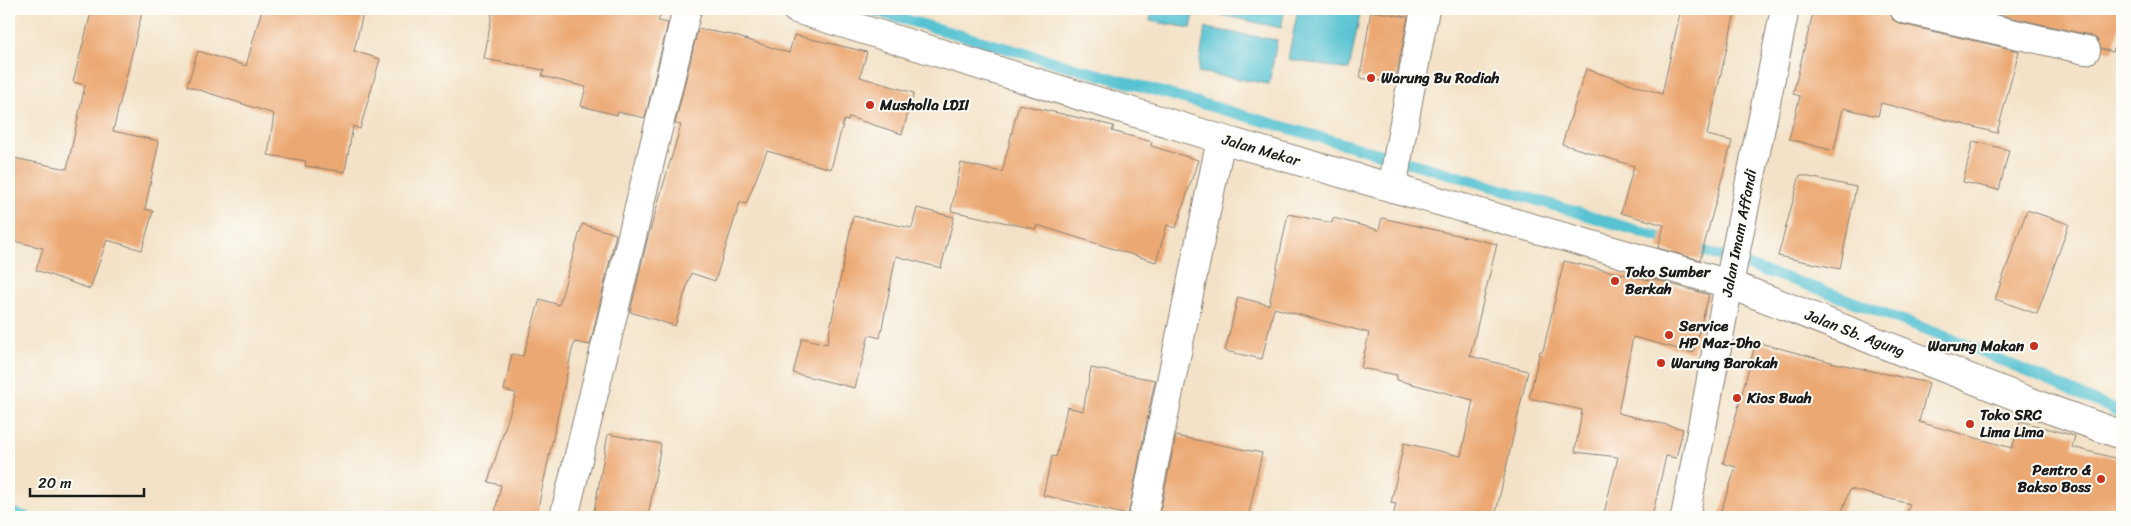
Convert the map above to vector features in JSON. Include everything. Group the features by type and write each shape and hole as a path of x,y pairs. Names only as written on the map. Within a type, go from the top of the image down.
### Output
{"street":[{"path":"564,517 687,9"},
{"name":"Jalan Mekar","path":"796,9 1221,139 1394,179 1730,276"},
{"path":"1394,179 1425,9"},
{"name":"Jalan Imam Affandi","path":"1685,517 1730,276 1785,9"},
{"path":"1904,9 2086,50"},
{"path":"1143,517 1221,139"},
{"name":"Jalan Sb. Agung","path":"1730,276 2049,409 2122,435"}],"water":[{"path":"1153,9 1195,9 1191,28 1150,21"},
{"path":"1208,9 1285,9 1281,28 1208,12"},
{"path":"1298,9 1361,9 1349,70 1288,59"},
{"path":"1205,28 1277,40 1269,84 1198,72"}],"building":[{"path":"92,9 143,9 113,131 159,141 145,209 153,211 142,250 107,240 90,289 36,270 43,248 9,240 9,157 67,169 85,85 73,82"},
{"path":"262,9 364,9 354,51 380,59 360,129 353,126 345,172 305,166 306,161 268,155 274,114 187,86 198,51 246,66"},
{"path":"493,9 664,9 658,21 668,23 645,118 618,112 617,115 581,106 586,87 542,76 544,70 484,59"},
{"path":"1681,9 1718,9 1735,12 1707,135 1732,141 1700,260 1658,248 1664,225 1621,213 1634,166 1562,144 1586,69 1662,94"},
{"path":"1814,9 1889,9 1893,20 1901,24 2019,51 1997,133 1881,103 1878,116 1843,108 1834,151 1789,139 1800,96 1793,94"},
{"path":"1974,9 2122,9 2122,15 2113,52 2101,49 2097,39 2089,35"},
{"path":"1371,11 1408,17 1395,83 1360,78"},
{"path":"698,29 732,35 789,53 794,35 867,52 860,77 914,93 902,134 849,117 848,121 844,120 831,169 767,151 746,204 740,202 715,281 691,273 675,326 630,312 648,237 681,125 675,124"},
{"path":"1019,104 1114,126 1112,131 1152,142 1151,146 1198,160 1176,228 1167,225 1156,262 1037,225 1036,229 951,211 961,163 1002,172"},
{"path":"1973,141 2009,150 1999,190 1963,182"},
{"path":"1800,175 1856,187 1840,269 1778,256"},
{"path":"917,208 954,217 941,268 896,256 880,338 869,335 855,388 793,373 802,338 827,344 853,216 912,228"},
{"path":"2027,210 2069,224 2037,314 1995,299"},
{"path":"1288,214 1332,223 1333,218 1379,230 1382,218 1497,244 1470,356 1528,371 1495,517 1393,517 1396,504 1391,503 1404,443 1461,456 1473,400 1397,380 1397,375 1361,368 1369,333 1274,308 1262,359 1225,351 1238,297 1269,305"},
{"path":"582,224 616,234 590,345 575,342 572,350 536,517 494,517 501,485 488,482 516,393 504,390 512,354 523,356 540,299 559,305"},
{"path":"1564,261 1649,280 1650,278 1709,295 1693,353 1633,337 1618,413 1683,429 1676,458 1666,456 1652,517 1603,517 1618,457 1575,452 1582,410 1529,398 1540,351 1543,351"},
{"path":"1756,342 1835,363 1929,383 1919,422 2012,448 2020,421 2075,436 2072,447 2122,460 2122,517 1905,517 1910,504 1850,489 1840,517 1719,517 1736,467 1723,463"},
{"path":"1091,368 1155,380 1128,515 1043,495 1052,456 1056,457 1067,407 1083,411"},
{"path":"608,434 661,444 648,517 593,517"},
{"path":"1176,436 1262,453 1248,517 1159,517"}],"waterway":[{"path":"868,9 1457,176 1701,250 1819,289 1960,342 2122,413"},
{"path":"9,512 26,517"}],"place":[{"name":"Warung Bu Rodiah","path":"1371,78"},
{"name":"Musholla LDII","path":"870,105"},
{"name":"Toko Sumber Berkah","path":"1615,281"},
{"name":"Service HP Maz-Dho","path":"1669,335"},
{"name":"Warung Makan","path":"2034,346"},
{"name":"Warung Barokah","path":"1661,363"},
{"name":"Kios Buah","path":"1737,398"},
{"name":"Toko SRC Lima Lima","path":"1970,424"},
{"name":"Pentro & Bakso Boss","path":"2101,479"}]}
